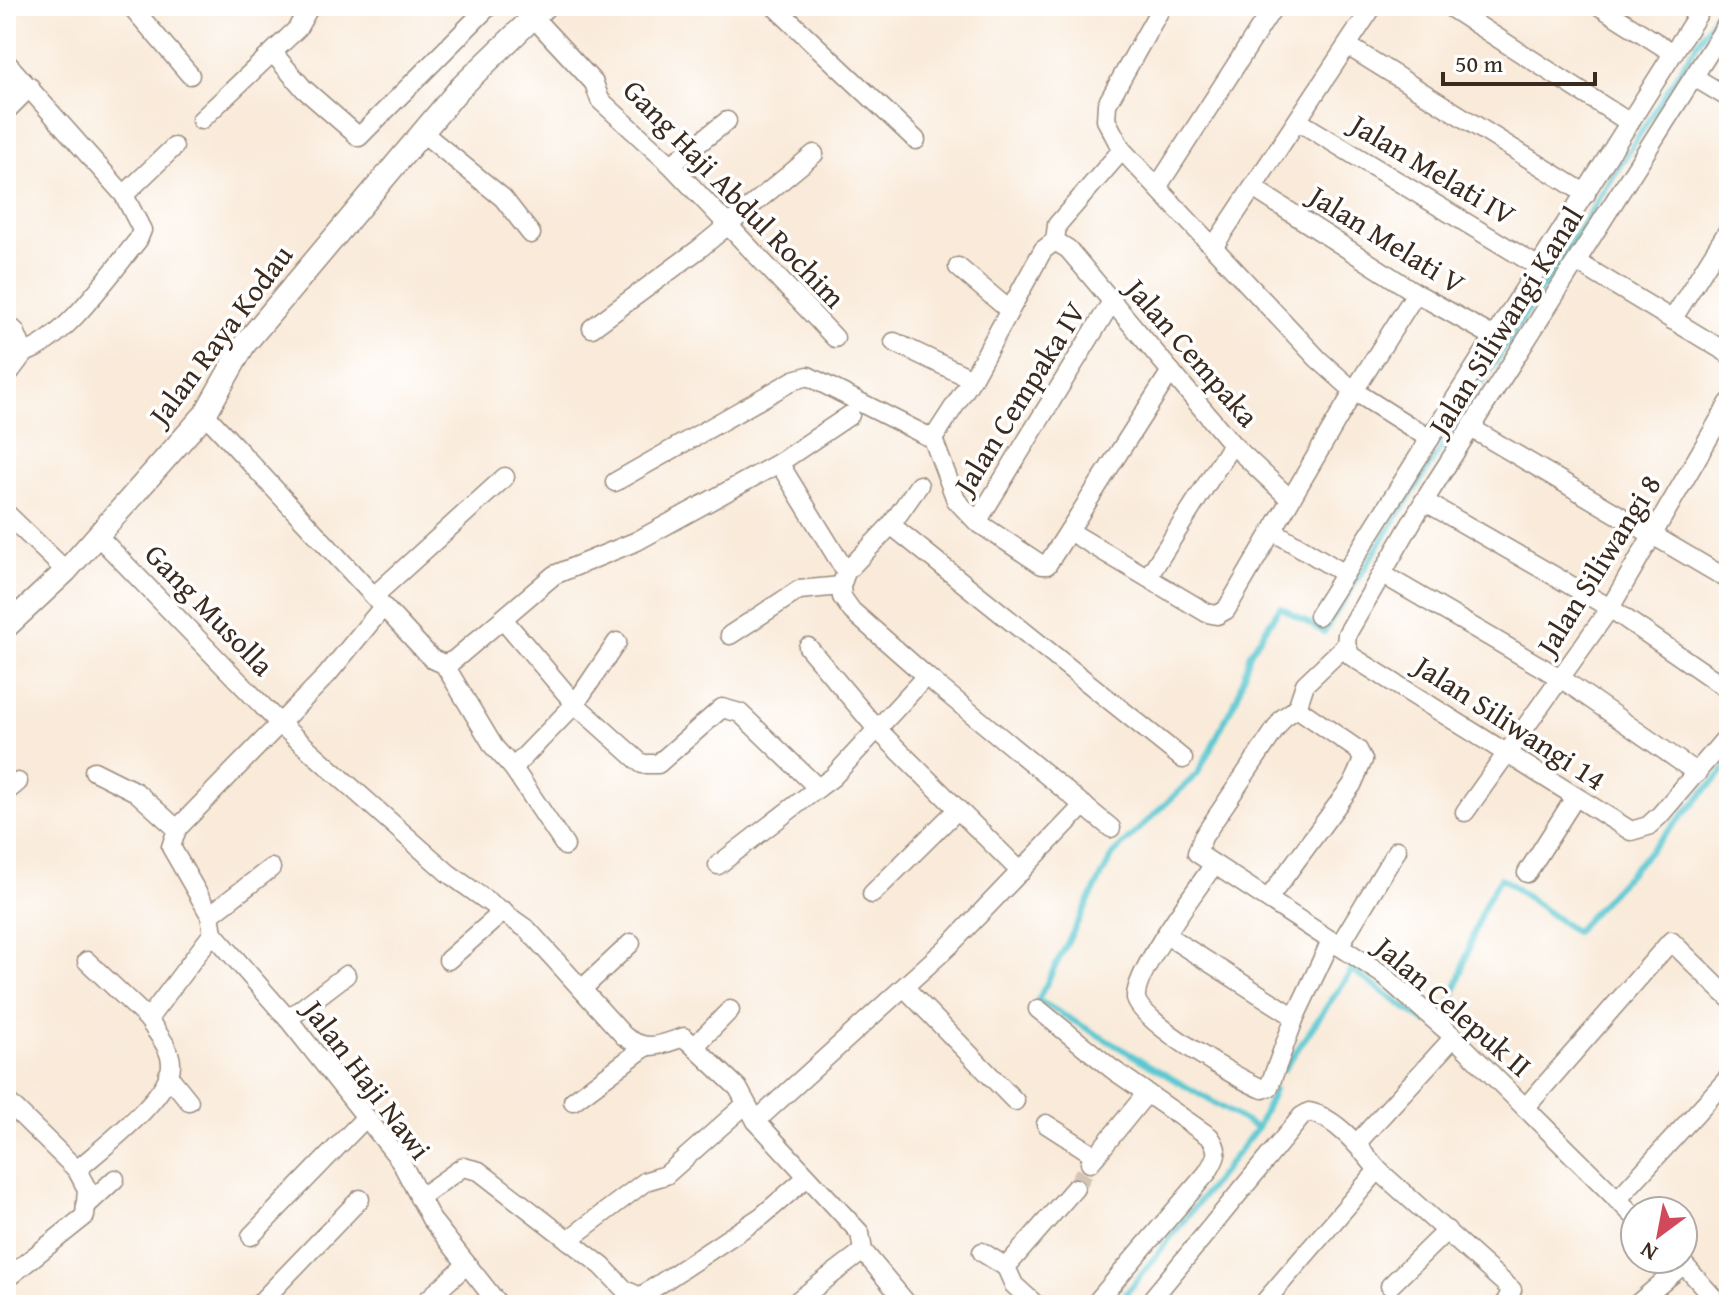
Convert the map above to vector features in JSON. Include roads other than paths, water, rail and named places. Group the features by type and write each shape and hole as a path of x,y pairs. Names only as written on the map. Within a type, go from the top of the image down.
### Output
{"street":[{"path":"131,6 190,75"},
{"path":"201,120 297,29 310,6"},
{"path":"273,53 304,89 359,137 489,6"},
{"path":"774,6 916,140"},
{"path":"1162,6 1107,104 1106,120 1122,150 1318,359 1354,391 1430,439"},
{"path":"1158,186 1274,6"},
{"path":"1214,246 1373,6"},
{"path":"1448,6 1630,123"},
{"path":"1599,6 1673,53"},
{"path":"1318,616 1703,6"},
{"name":"Jalan Raya Kodau","path":"6,627 66,571 205,414 244,345 459,89 539,11"},
{"name":"Gang Haji Abdul Rochim","path":"539,11 594,83 600,100 671,165 835,338"},
{"name":"Jalan Siliwangi Kanal","path":"1348,650 1347,634 1424,501 1729,21"},
{"path":"1348,46 1586,194"},
{"path":"6,62 124,195 142,230 138,240 67,323 40,348 24,353 6,377"},
{"path":"1694,77 1729,98"},
{"path":"6,111 30,87"},
{"path":"671,165 727,121"},
{"name":"Jalan Melati IV","path":"1298,121 1539,267"},
{"path":"423,133 503,198 531,234"},
{"path":"124,195 174,147"},
{"path":"933,439 972,379 1043,250 1055,241 1057,225 1122,150"},
{"path":"592,328 814,154"},
{"name":"Jalan Melati V","path":"1253,188 1416,293 1494,337"},
{"path":"1672,320 1729,229"},
{"name":"Jalan Cempaka","path":"1055,241 1068,249 1232,444 1290,499"},
{"path":"1577,262 1729,354"},
{"path":"958,267 1009,310"},
{"path":"1069,531 1207,613 1217,615 1226,610 1354,391 1416,293"},
{"name":"Jalan Cempaka IV","path":"977,522 1111,303"},
{"path":"6,323 15,331 24,353"},
{"path":"894,342 972,379"},
{"path":"615,482 794,380 808,376 933,439 956,500 977,522 1042,565 1047,565 1171,371"},
{"name":"Jalan Siliwangi 8","path":"1465,812 1610,608 1729,403"},
{"path":"205,414 432,659 444,664 494,747 513,768 565,846"},
{"path":"444,664 454,660 554,575 637,541 779,463 850,415"},
{"path":"1471,428 1728,578"},
{"path":"1148,577 1232,444"},
{"path":"779,463 843,579 842,597 852,611 1111,828"},
{"path":"94,771 136,792 177,829 327,675 378,601 505,477"},
{"path":"730,635 799,590 843,579 891,525 919,485"},
{"path":"1424,501 1610,608 1729,690"},
{"path":"6,513 66,571"},
{"path":"891,525 1183,759"},
{"path":"1273,531 1345,574"},
{"name":"Gang Musolla","path":"97,535 280,724 448,873 528,930 624,1036 644,1048"},
{"path":"1382,574 1562,679 1697,773 1729,734"},
{"path":"503,619 575,704 642,764 658,764 722,708 740,713 818,788"},
{"path":"513,768 575,704 617,642"},
{"path":"808,647 876,728 1021,872"},
{"path":"1348,650 1305,684 1297,708 1283,718 1203,837 1197,853 1213,866 1166,935 1138,985 1136,998 1141,1011 1197,1051 1263,1089 1274,1079 1295,1017 1335,943 1397,850"},
{"name":"Jalan Siliwangi 14","path":"1348,650 1509,752 1574,799 1631,831 1641,830 1660,815 1697,773"},
{"path":"718,865 833,777 926,676"},
{"path":"1268,899 1352,785 1363,760 1358,750 1297,708"},
{"path":"1527,873 1574,799"},
{"path":"756,1121 905,988 1084,805"},
{"path":"872,894 957,810"},
{"name":"Jalan Haji Nawi","path":"177,829 171,847 211,924 400,1160 419,1198 466,1265 499,1305"},
{"name":"Jalan Celepuk II","path":"1213,866 1382,974 1452,1035 1617,1200"},
{"path":"148,1019 211,924 271,868"},
{"path":"448,960 504,911"},
{"path":"1166,935 1295,1017"},
{"path":"1525,1108 1671,941 1729,998"},
{"path":"582,989 631,943"},
{"path":"77,1170 154,1099 172,1067 169,1054 148,1019 87,961"},
{"path":"288,1019 346,975"},
{"path":"905,988 1015,1101"},
{"path":"1038,1009 1146,1094 1210,1137 1217,1147 1217,1157 1094,1305"},
{"path":"695,1046 730,1010"},
{"path":"1356,1144 1452,1035"},
{"path":"573,1101 644,1048 658,1047 684,1037 738,1088 756,1121 860,1233 863,1251 908,1305"},
{"path":"168,1075 189,1101"},
{"path":"1617,1200 1729,1077"},
{"path":"1046,1124 1093,1160 1146,1094"},
{"path":"6,1100 77,1170 87,1189 85,1216 6,1279"},
{"path":"568,1240 646,1181 666,1175 746,1104"},
{"path":"1147,1305 1302,1116 1309,1112 1318,1114 1356,1144 1378,1170 1512,1290 1504,1305"},
{"path":"251,1236 366,1117"},
{"path":"419,1198 463,1167 470,1168 568,1240 625,1290 640,1297 762,1216 807,1177"},
{"path":"1262,1305 1378,1170"},
{"path":"86,1206 115,1179"},
{"path":"1006,1267 1075,1188"},
{"path":"259,1305 360,1199"},
{"path":"1390,1286 1447,1230"},
{"path":"792,1305 863,1251"},
{"path":"982,1252 1006,1267 1014,1285 1036,1305"},
{"path":"422,1305 466,1265"},
{"path":"1636,1305 1668,1275"},
{"path":"1693,1275 1720,1305"}],"waterway":[{"path":"1257,1128 1038,1000 1113,854 1198,773 1238,695 1250,653 1280,607 1324,632 1721,6"},
{"path":"1441,1022 1450,1005 1482,911 1501,878 1575,932 1729,765"},
{"path":"1284,1069 1352,970 1425,1022"},
{"path":"1117,1305 1257,1128 1274,1090"}],"tunnel":[{"path":"1075,1188 1090,1163"}]}
